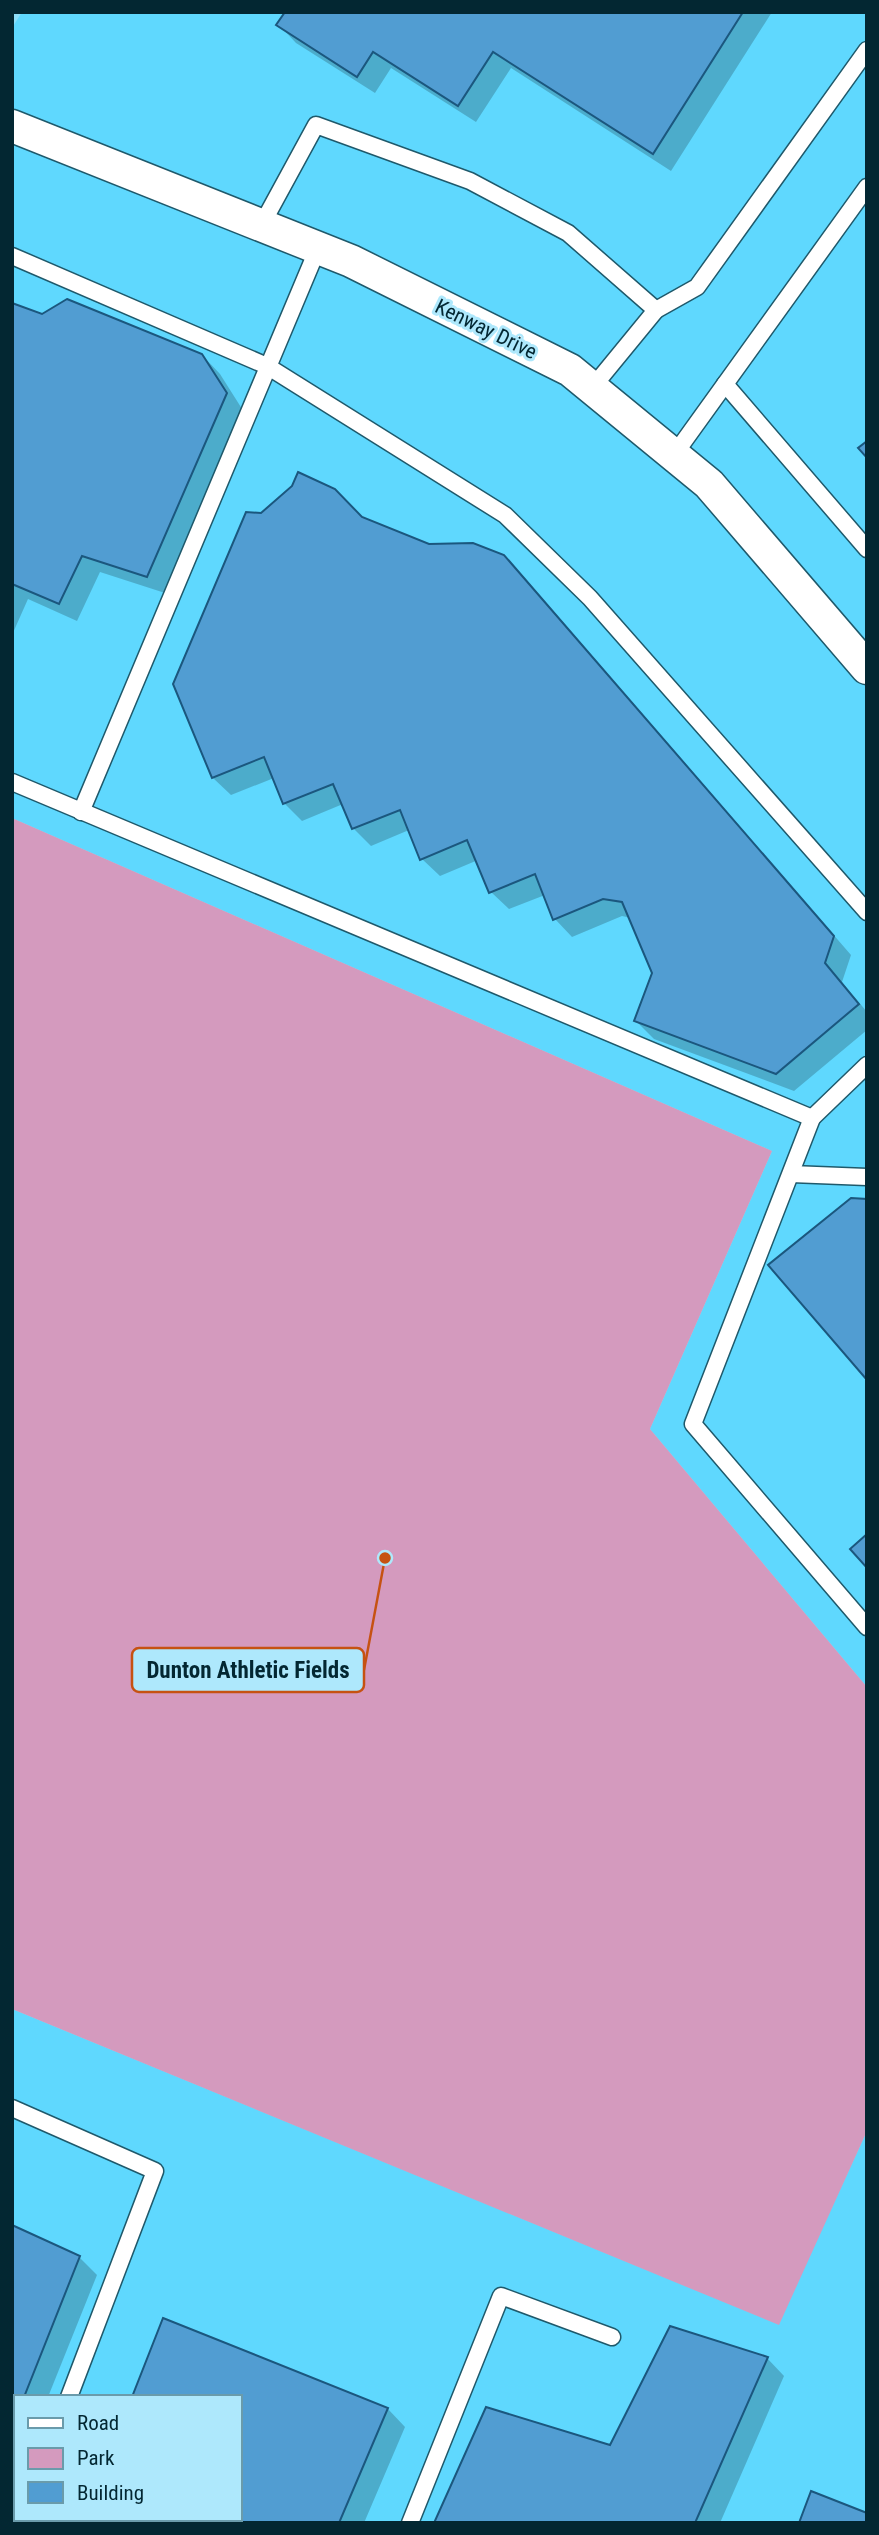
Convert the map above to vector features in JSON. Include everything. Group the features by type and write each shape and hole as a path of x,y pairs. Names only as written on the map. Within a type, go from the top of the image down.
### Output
{"street":[{"name":"Kenway Drive","path":"12,126 351,261 570,370 709,484 867,668"}],"lane":[{"path":"592,388 656,310 697,287 867,50"},
{"path":"261,226 316,125 470,181 568,233 656,310"},
{"path":"674,455 867,187"},
{"path":"81,812 317,248"},
{"path":"12,256 267,366 505,515 590,598 867,912"},
{"path":"725,384 867,549"},
{"path":"12,782 812,1118"},
{"path":"867,1065 812,1118 692,1424 867,1627"},
{"path":"791,1174 867,1177"},
{"path":"12,2108 155,2171 70,2395"},
{"path":"410,2523 500,2297 612,2337"}],"shaded area":[{"path":"22,12 867,12 867,1687 650,1429 772,1151 12,818 12,28"},
{"path":"12,2009 778,2324 867,2131 867,2523 12,2523"}],"green space":[{"path":"12,818 772,1151 650,1429 867,1687 867,2131 779,2325 12,2009"}],"building":[{"path":"285,12 743,12 653,154 493,52 458,106 373,52 357,77 276,25"},
{"path":"67,299 202,354 227,393 147,577 82,556 59,604 12,584 12,303 42,314"},
{"path":"867,441 867,458 858,448"},
{"path":"298,472 335,489 362,517 429,544 473,543 504,555 834,936 825,963 859,1004 776,1074 634,1021 652,973 622,902 603,899 553,920 535,874 489,893 467,840 420,860 400,810 352,829 333,784 283,804 264,757 212,778 173,684 246,512 261,513 292,486"},
{"path":"851,1198 867,1199 867,1380 768,1265"},
{"path":"867,1534 867,1568 850,1549"},
{"path":"12,2225 80,2256 25,2395 14,2395 12,2422"},
{"path":"163,2318 388,2408 339,2523 82,2523 242,2521 242,2395 133,2395"},
{"path":"670,2326 768,2357 695,2523 434,2523 486,2407 610,2445"},
{"path":"811,2491 867,2513 867,2523 799,2523"}],"place":[{"name":"Dunton Athletic Fields","path":"385,1558"}]}
